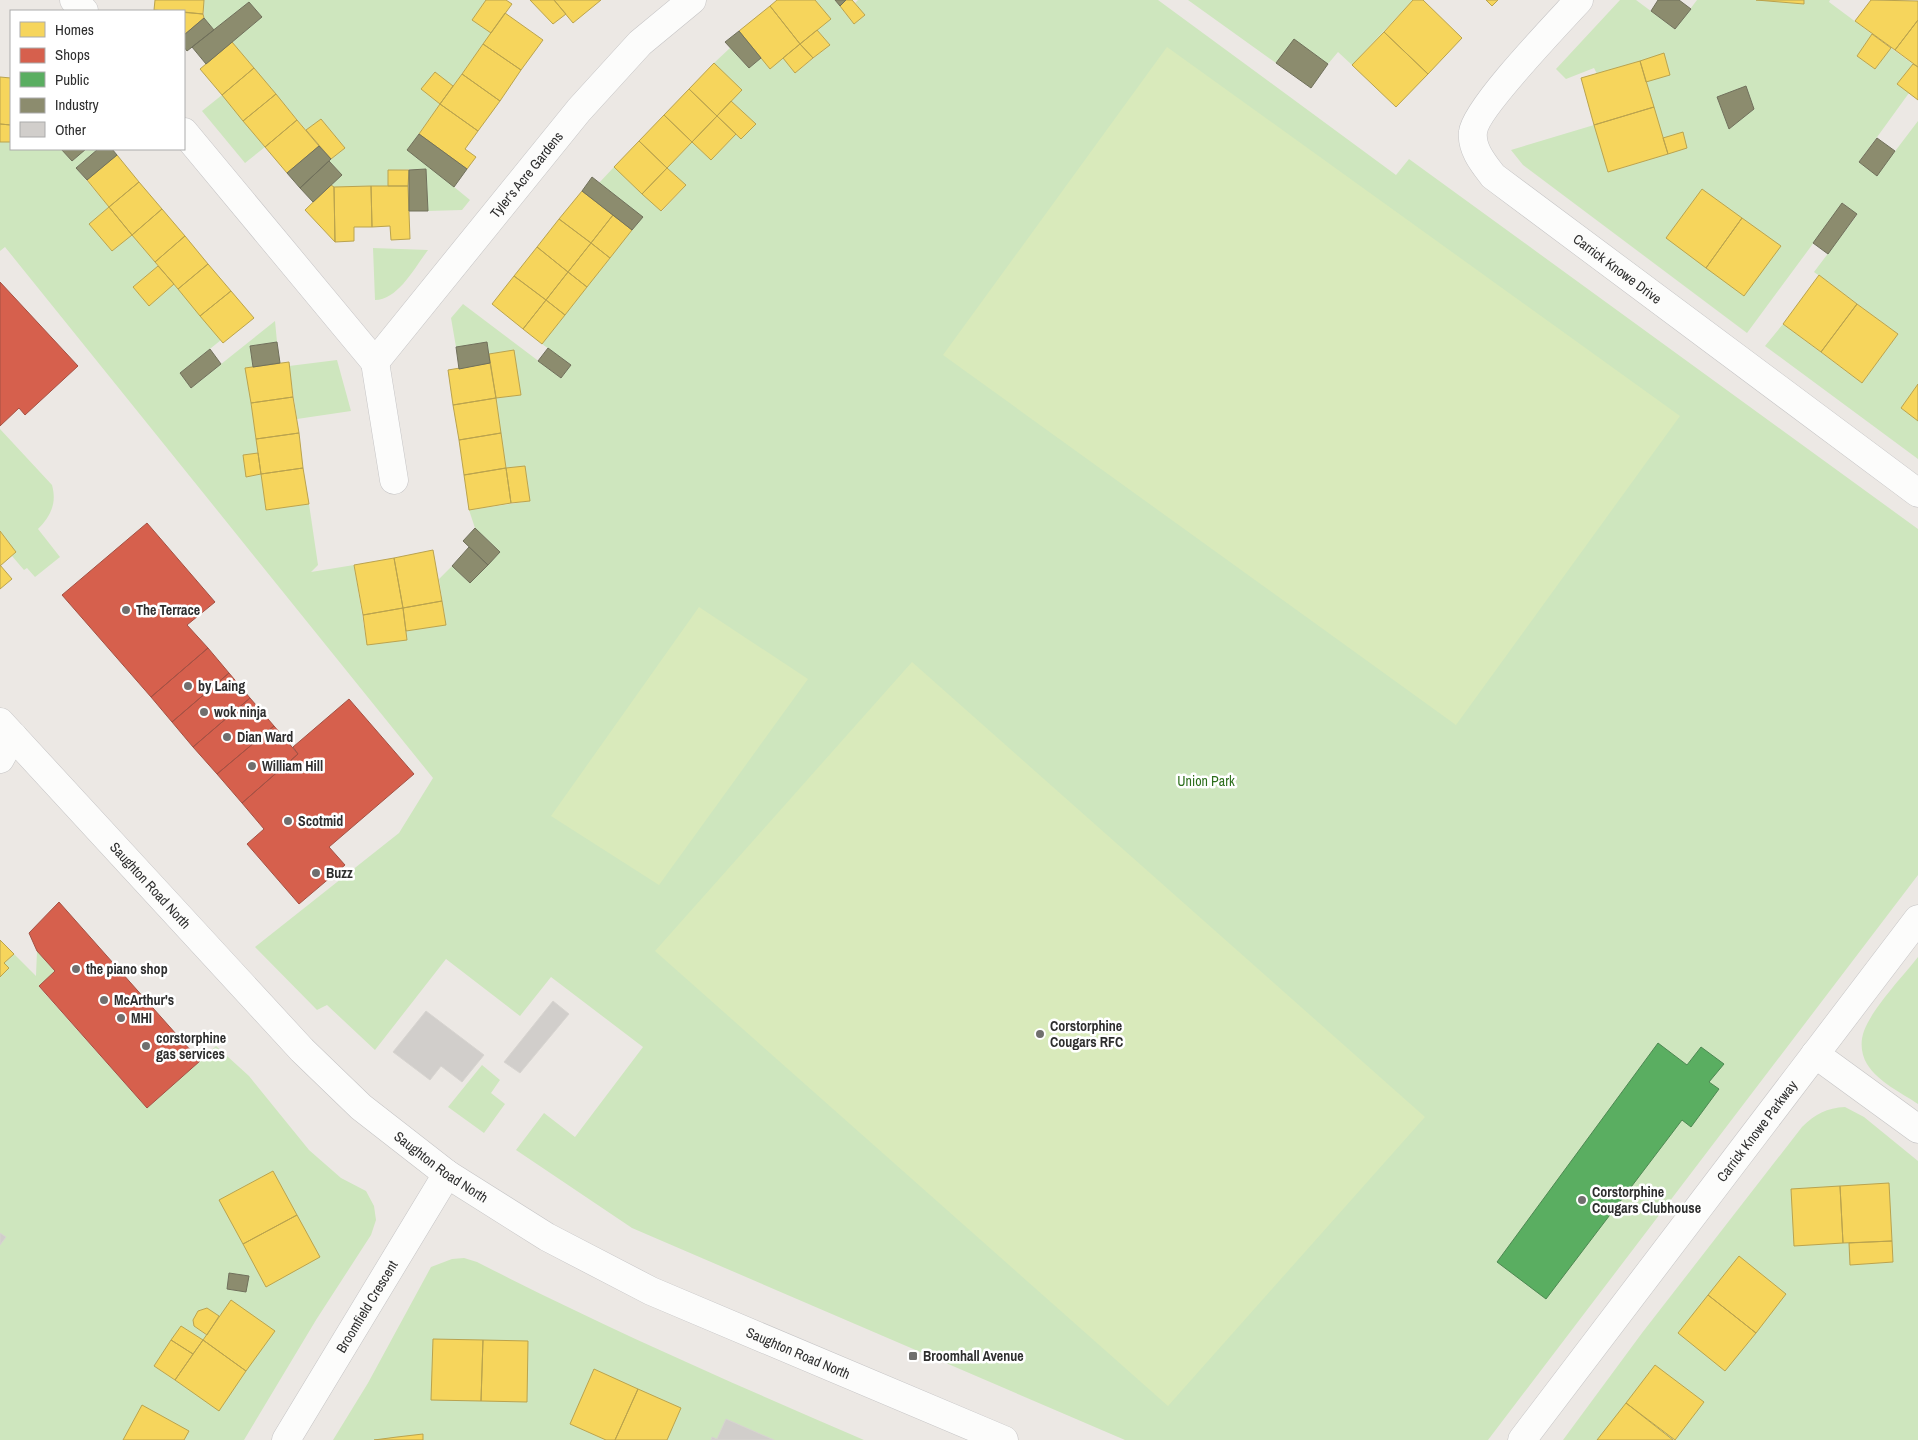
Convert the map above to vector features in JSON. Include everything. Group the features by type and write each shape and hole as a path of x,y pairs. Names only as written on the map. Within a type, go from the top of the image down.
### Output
{"street":[{"path":"74,0 83,10"},
{"name":"Tyler's Acre Gardens","path":"376,362 579,110 640,43 692,0"},
{"name":"Carrick Knowe Drive","path":"1579,0 1483,109 1473,132 1476,152 1493,176 1918,493"},
{"path":"185,133 376,362 394,480"},
{"name":"Saughton Road North","path":"4,739 302,1050 361,1107 447,1174 547,1237 651,1291 1004,1440"},
{"name":"Carrick Knowe Parkway","path":"1522,1440 1918,919"},
{"path":"1815,1054 1918,1129"},
{"name":"Broomfield Crescent","path":"286,1440 447,1174"}],"green space":[{"path":"204,0 486,0 472,20 491,33 453,86 435,72 421,89 440,104 408,149 470,200 462,210 428,211 426,169 388,170 388,186 334,187 331,185 342,175 329,161 345,148 321,119 306,130 232,42 262,17 249,2 214,30 204,18"},
{"name":"Union Park","path":"815,0 835,0 854,24 865,15 855,3 858,0 1158,0 1396,175 1409,159 1918,529 1918,875 1488,1440 1125,1440 632,1228 516,1150 544,1113 575,1137 643,1047 551,977 520,1016 446,959 375,1050 327,1005 317,1010 255,947 399,833 433,778 5,247 0,251 0,142 10,142 10,150 62,150 72,161 85,150 97,150 76,168 109,207 89,224 112,251 132,235 158,266 133,287 148,305 174,284 221,340 180,373 191,388 275,321 277,342 250,346 253,367 246,368 258,453 243,455 247,477 261,474 266,510 309,504 318,565 311,572 354,565 367,645 407,640 406,631 446,625 439,579 452,566 470,583 500,552 475,528 469,510 530,501 525,466 506,468 496,398 521,395 514,351 489,354 487,342 456,347 451,318 463,304 561,378 571,365 542,344 642,217 599,183 614,167 662,211 686,185 667,168 692,142 711,159 736,134 741,138 756,124 731,101 714,63 730,48 749,68 761,58 783,58 795,73 830,45 817,30"},
{"path":"1188,0 1413,0 1352,65 1338,52 1328,64 1294,40 1276,63"},
{"path":"1620,0 1636,0 1675,29 1697,0 1756,0 1804,4 1804,0 1830,0 1829,2 1872,34 1857,56 1875,69 1891,48 1913,64 1897,84 1909,93 1859,162 1877,175 1918,121 1918,384 1901,408 1918,421 1918,459 1765,346 1783,324 1862,383 1898,334 1814,272 1857,215 1843,203 1747,333 1523,165 1511,150 1594,125 1609,172 1687,148 1682,133 1663,138 1646,82 1664,54 1597,74 1594,68 1566,79 1556,69","holes":["1746,86 1754,109 1729,129 1717,97"]},
{"path":"1167,47 1680,416 1456,725 943,355"},
{"path":"222,95 265,147 245,163 202,111"},
{"path":"373,248 428,250 398,289 383,299 375,300"},
{"path":"337,360 351,411 297,419 289,366"},
{"path":"0,429 52,485 54,498 52,509 38,529 60,557 35,577 27,568 24,570 12,556 16,552 0,531"},
{"path":"699,607 808,679 659,885 551,816"},
{"name":"Corstorphine Cougars RFC","path":"912,662 1425,1117 1168,1406 655,951"},
{"path":"37,951 55,971 39,987 147,1108 216,1046 249,1076 309,1150 341,1178 366,1191 374,1206 376,1220 371,1235 316,1320 244,1440 0,1440 0,977 9,968 4,963 14,954 36,976","holes":["229,1273 248,1276 237,1291 227,1289","206,1308 219,1317 206,1335 194,1326 193,1320 198,1311","181,1326 203,1340 175,1380 154,1366"]},
{"path":"1918,957 1918,1104 1877,1076 1863,1056 1862,1044 1868,1022 1888,993"},
{"path":"482,1065 500,1080 491,1093 505,1104 484,1133 448,1107"},
{"path":"1845,1107 1864,1117 1918,1161 1918,1440 1563,1440 1642,1333 1802,1127 1822,1112","holes":["1892,1241 1893,1262 1850,1265 1849,1243"]},
{"path":"464,1258 477,1262 669,1354 864,1440 333,1440 368,1383 431,1267 452,1259"}],"building: Homes":[{"path":"155,0 204,0 203,14 185,13 185,10 154,10"},
{"path":"486,0 506,0 512,4 491,33 472,20"},
{"path":"530,0 554,0 566,14 553,24"},
{"path":"554,0 601,0 573,23"},
{"path":"777,0 815,0 831,19 800,44 770,6"},
{"path":"846,0 852,0 865,15 854,24 840,6"},
{"path":"1413,0 1423,0 1462,38 1428,74 1384,32"},
{"path":"1486,0 1498,0 1492,6"},
{"path":"1756,0 1804,0 1804,4"},
{"path":"1871,0 1918,1 1918,20 1895,50 1855,21"},
{"path":"770,6 800,44 770,69 739,31"},
{"path":"185,12 203,14 204,18 185,34"},
{"path":"505,13 543,40 521,70 483,44"},
{"path":"1918,20 1918,67 1895,50"},
{"path":"817,30 830,45 813,58 800,44"},
{"path":"1384,32 1428,74 1396,107 1352,65"},
{"path":"1872,34 1891,48 1875,69 1857,56"},
{"path":"232,42 254,68 222,95 200,69"},
{"path":"483,44 521,70 500,101 462,74"},
{"path":"800,44 813,58 795,73 783,58"},
{"path":"1664,53 1670,75 1646,82 1640,61"},
{"path":"1640,61 1654,107 1594,125 1581,78"},
{"path":"714,63 742,90 717,116 689,89"},
{"path":"1913,64 1918,67 1918,100 1897,84"},
{"path":"254,68 276,94 243,121 222,95"},
{"path":"435,72 453,86 440,104 421,89"},
{"path":"462,74 500,101 478,131 440,104"},
{"path":"0,77 10,78 10,125 0,124"},
{"path":"689,89 717,116 692,142 664,115"},
{"path":"276,94 297,120 265,147 243,121"},
{"path":"731,101 756,124 741,139 717,116"},
{"path":"440,104 478,131 465,149 476,157 467,169 419,134"},
{"path":"1654,107 1668,154 1608,172 1594,125"},
{"path":"664,115 692,142 667,168 639,141"},
{"path":"717,116 736,134 711,160 692,142"},
{"path":"321,119 345,148 331,159 306,130"},
{"path":"297,120 319,146 287,173 265,147"},
{"path":"0,124 10,125 10,142 0,142"},
{"path":"1683,132 1687,148 1668,154 1663,138"},
{"path":"639,141 667,168 642,194 614,167"},
{"path":"117,155 139,182 109,207 87,180"},
{"path":"667,168 686,185 661,211 642,194"},
{"path":"388,170 409,170 408,186 388,186"},
{"path":"139,182 162,209 132,235 109,207"},
{"path":"331,185 334,187 335,242 305,210"},
{"path":"371,186 408,186 410,239 391,240 390,226 372,227"},
{"path":"371,186 372,227 354,227 354,241 335,242 334,187"},
{"path":"1702,189 1742,218 1706,268 1666,238"},
{"path":"582,191 613,215 591,243 559,219"},
{"path":"109,207 132,235 112,251 89,224"},
{"path":"162,209 185,236 155,262 132,235"},
{"path":"613,215 632,230 610,258 591,243"},
{"path":"1742,218 1781,246 1744,296 1706,268"},
{"path":"559,219 591,243 568,272 537,247"},
{"path":"185,236 208,264 178,289 155,262"},
{"path":"591,243 610,258 587,287 568,272"},
{"path":"537,247 568,272 546,300 514,276"},
{"path":"208,264 231,291 200,316 178,289"},
{"path":"158,266 174,284 149,306 133,287"},
{"path":"568,272 587,287 565,315 546,300"},
{"path":"1819,275 1857,304 1821,352 1783,324"},
{"path":"514,276 546,300 523,329 492,304"},
{"path":"231,291 254,318 223,343 200,316"},
{"path":"546,300 565,315 542,344 523,329"},
{"path":"1857,304 1898,334 1862,383 1821,352"},
{"path":"514,350 521,395 496,398 489,354"},
{"path":"289,362 293,397 251,403 245,368"},
{"path":"490,363 496,398 453,405 448,370"},
{"path":"1918,384 1918,421 1901,408"},
{"path":"293,397 299,433 256,439 251,403"},
{"path":"496,398 501,433 459,440 453,405"},
{"path":"299,433 303,468 261,474 256,439"},
{"path":"501,433 506,468 464,475 459,440"},
{"path":"258,453 261,474 246,477 243,455"},
{"path":"525,466 530,501 511,503 506,468"},
{"path":"303,468 309,504 266,510 261,474"},
{"path":"506,468 511,503 469,510 464,475"},
{"path":"0,531 16,552 0,566"},
{"path":"433,550 442,601 403,608 394,558"},
{"path":"394,558 403,608 363,615 354,565"},
{"path":"0,565 12,579 0,589"},
{"path":"442,601 446,625 406,631 403,608"},
{"path":"403,608 407,640 367,645 363,615"},
{"path":"0,940 14,954 4,963 9,968 0,977"},
{"path":"273,1171 297,1215 243,1244 219,1200"},
{"path":"1889,1183 1892,1241 1843,1243 1840,1186"},
{"path":"1840,1186 1843,1243 1794,1246 1791,1189"},
{"path":"297,1215 320,1257 266,1287 243,1244"},
{"path":"1892,1241 1893,1262 1850,1265 1849,1243"},
{"path":"1739,1256 1786,1294 1756,1333 1708,1295"},
{"path":"1708,1295 1756,1333 1725,1371 1678,1333"},
{"path":"231,1300 275,1331 246,1371 203,1340"},
{"path":"207,1308 219,1316 207,1335 194,1326 193,1320 198,1311"},
{"path":"181,1326 203,1340 193,1354 171,1340"},
{"path":"433,1339 483,1340 481,1401 431,1400"},
{"path":"171,1340 193,1354 175,1380 154,1366"},
{"path":"203,1340 246,1371 219,1411 175,1380"},
{"path":"483,1340 528,1341 527,1402 481,1401"},
{"path":"1655,1365 1704,1402 1675,1440 1626,1403"},
{"path":"594,1369 638,1389 615,1440 606,1440 570,1424"},
{"path":"638,1389 681,1408 667,1440 615,1440"},
{"path":"1626,1403 1673,1440 1597,1440"},
{"path":"142,1405 189,1431 184,1440 123,1440"},
{"path":"423,1434 423,1440 374,1440 397,1437"}],"building: Shops":[{"path":"0,282 78,366 25,415 19,408 0,426"},
{"path":"147,523 215,602 187,625 208,648 151,697 62,595"},
{"path":"208,648 229,673 172,722 151,697"},
{"path":"229,673 250,698 193,747 172,722"},
{"path":"250,698 274,726 217,774 193,747"},
{"path":"349,699 414,774 329,847 345,865 299,904 247,844 264,829 242,803 298,754 293,747"},
{"path":"274,726 298,754 242,803 217,774"},
{"path":"59,902 200,1061 147,1108 39,986 55,971 37,951 29,933"}],"building: Public":[{"name":"Corstorphine Cougars Clubhouse","path":"1658,1043 1687,1065 1701,1047 1724,1064 1709,1082 1719,1089 1691,1127 1682,1120 1546,1299 1497,1262"}],"building: Industry":[{"path":"835,0 846,0 840,6"},
{"path":"1658,0 1679,0 1691,9 1675,29 1651,11"},
{"path":"249,2 262,17 206,64 192,47"},
{"path":"204,18 214,30 187,51 185,48 185,34"},
{"path":"739,31 761,58 749,68 725,42"},
{"path":"1294,39 1328,64 1311,88 1276,63"},
{"path":"1746,86 1754,109 1729,129 1717,97"},
{"path":"419,134 467,169 454,187 407,150"},
{"path":"1877,138 1895,151 1877,176 1859,162"},
{"path":"319,146 331,159 300,188 287,173"},
{"path":"62,150 85,150 72,161"},
{"path":"97,150 113,150 117,155 87,180 76,168"},
{"path":"329,161 342,175 313,202 300,188"},
{"path":"426,169 428,211 409,211 409,170"},
{"path":"592,177 643,217 632,230 582,191"},
{"path":"1842,203 1857,214 1828,254 1813,243"},
{"path":"277,342 280,363 253,367 250,346"},
{"path":"487,342 490,363 459,369 456,347"},
{"path":"548,348 571,365 561,378 538,361"},
{"path":"210,349 221,364 191,388 180,373"},
{"path":"475,528 500,552 488,565 463,541"},
{"path":"469,547 488,565 470,583 452,566"},
{"path":"229,1273 249,1276 246,1292 227,1289"}],"building: Other":[{"path":"553,1001 569,1014 520,1073 504,1062"},
{"path":"426,1011 484,1055 462,1082 441,1066 430,1080 393,1052"},
{"path":"0,1233 6,1237 0,1245"},
{"path":"726,1419 774,1440 711,1440 712,1437 717,1439"}],"place":[{"name":"The Terrace","path":"126,610"},
{"name":"by Laing","path":"188,686"},
{"name":"wok ninja","path":"204,712"},
{"name":"Dian Ward","path":"227,737"},
{"name":"William Hill","path":"252,766"},
{"name":"Scotmid","path":"288,821"},
{"name":"Buzz","path":"316,873"},
{"name":"the piano shop","path":"76,969"},
{"name":"McArthur's","path":"104,1000"},
{"name":"MHI","path":"121,1018"},
{"name":"Corstorphine Cougars RFC","path":"1040,1034"},
{"name":"corstorphine gas services","path":"146,1046"},
{"name":"Corstorphine Cougars Clubhouse","path":"1582,1200"},
{"name":"Broomhall Avenue","path":"913,1356"}]}
